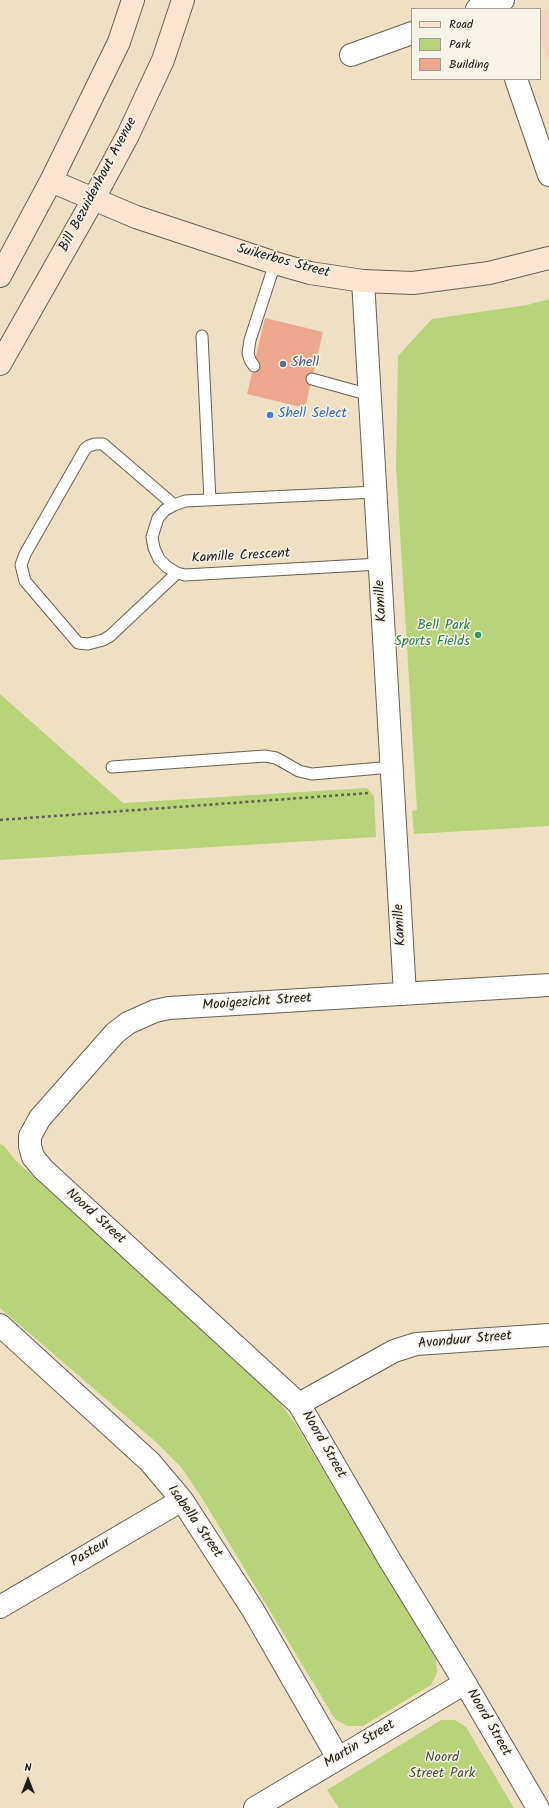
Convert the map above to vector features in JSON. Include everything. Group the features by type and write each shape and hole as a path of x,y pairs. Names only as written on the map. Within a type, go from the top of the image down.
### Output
{"main road":[{"path":"0,276 51,181 119,42 133,0"},
{"name":"Bill Bezuidenhout Avenue","path":"0,364 128,135 163,60 183,0"},
{"name":"Suikerbos Street","path":"51,181 136,217 275,263 310,272 363,281 413,283 451,279 549,258"}],"street":[{"path":"351,55 411,33"},
{"path":"516,80 549,175"},
{"name":"Kamille","path":"363,281 405,994"},
{"name":"Mooigezicht Street","path":"30,1146 30,1136 40,1118 115,1033 128,1023 142,1016 169,1008 549,985"},
{"name":"Noord Street","path":"30,1146 33,1157 43,1170 299,1404 389,1559 465,1683 538,1808"},
{"name":"Isabella Street","path":"0,1325 150,1462 182,1500 253,1610 338,1758"},
{"name":"Avonduur Street","path":"299,1404 394,1351 416,1344 549,1335"},
{"name":"Pasteur","path":"0,1607 182,1500"},
{"name":"Martin Street","path":"255,1808 465,1683"}],"lane":[{"path":"254,366 248,353 250,340 275,263"},
{"path":"202,336 210,500"},
{"path":"312,379 370,395"},
{"path":"174,505 103,444 89,446 84,449 25,554 21,565 25,580 78,642 88,644 103,640 110,636 177,573"},
{"name":"Kamille Crescent","path":"376,492 186,501 174,505 158,518 152,537 154,548 159,559 167,567 177,573 186,575 380,564"},
{"path":"112,767 265,756 276,758 299,771 312,774 392,767"}],"path":[{"path":"0,820 393,791"}],"shaded area":[{"path":"549,9 549,64 541,42 541,12"}],"green space":[{"name":"Bell Park Sports Fields","path":"549,299 549,826 414,834 412,811 417,810 396,467 398,356 432,319 527,305"},
{"path":"0,694 123,803 367,788 374,796 376,837 0,860"},
{"path":"0,1144 4,1146 16,1161 269,1388 295,1423 436,1659 437,1673 431,1685 363,1726 347,1726 335,1719 202,1498 181,1467 157,1443 0,1308"},
{"name":"Noord Street Park","path":"441,1720 455,1720 466,1727 514,1808 339,1808 327,1790"}],"building":[{"path":"265,318 323,332 305,408 247,394"}],"place":[{"name":"Shell","path":"283,364"},
{"name":"Shell Select","path":"270,415"},
{"name":"Bell Park Sports Fields","path":"478,635"}]}
